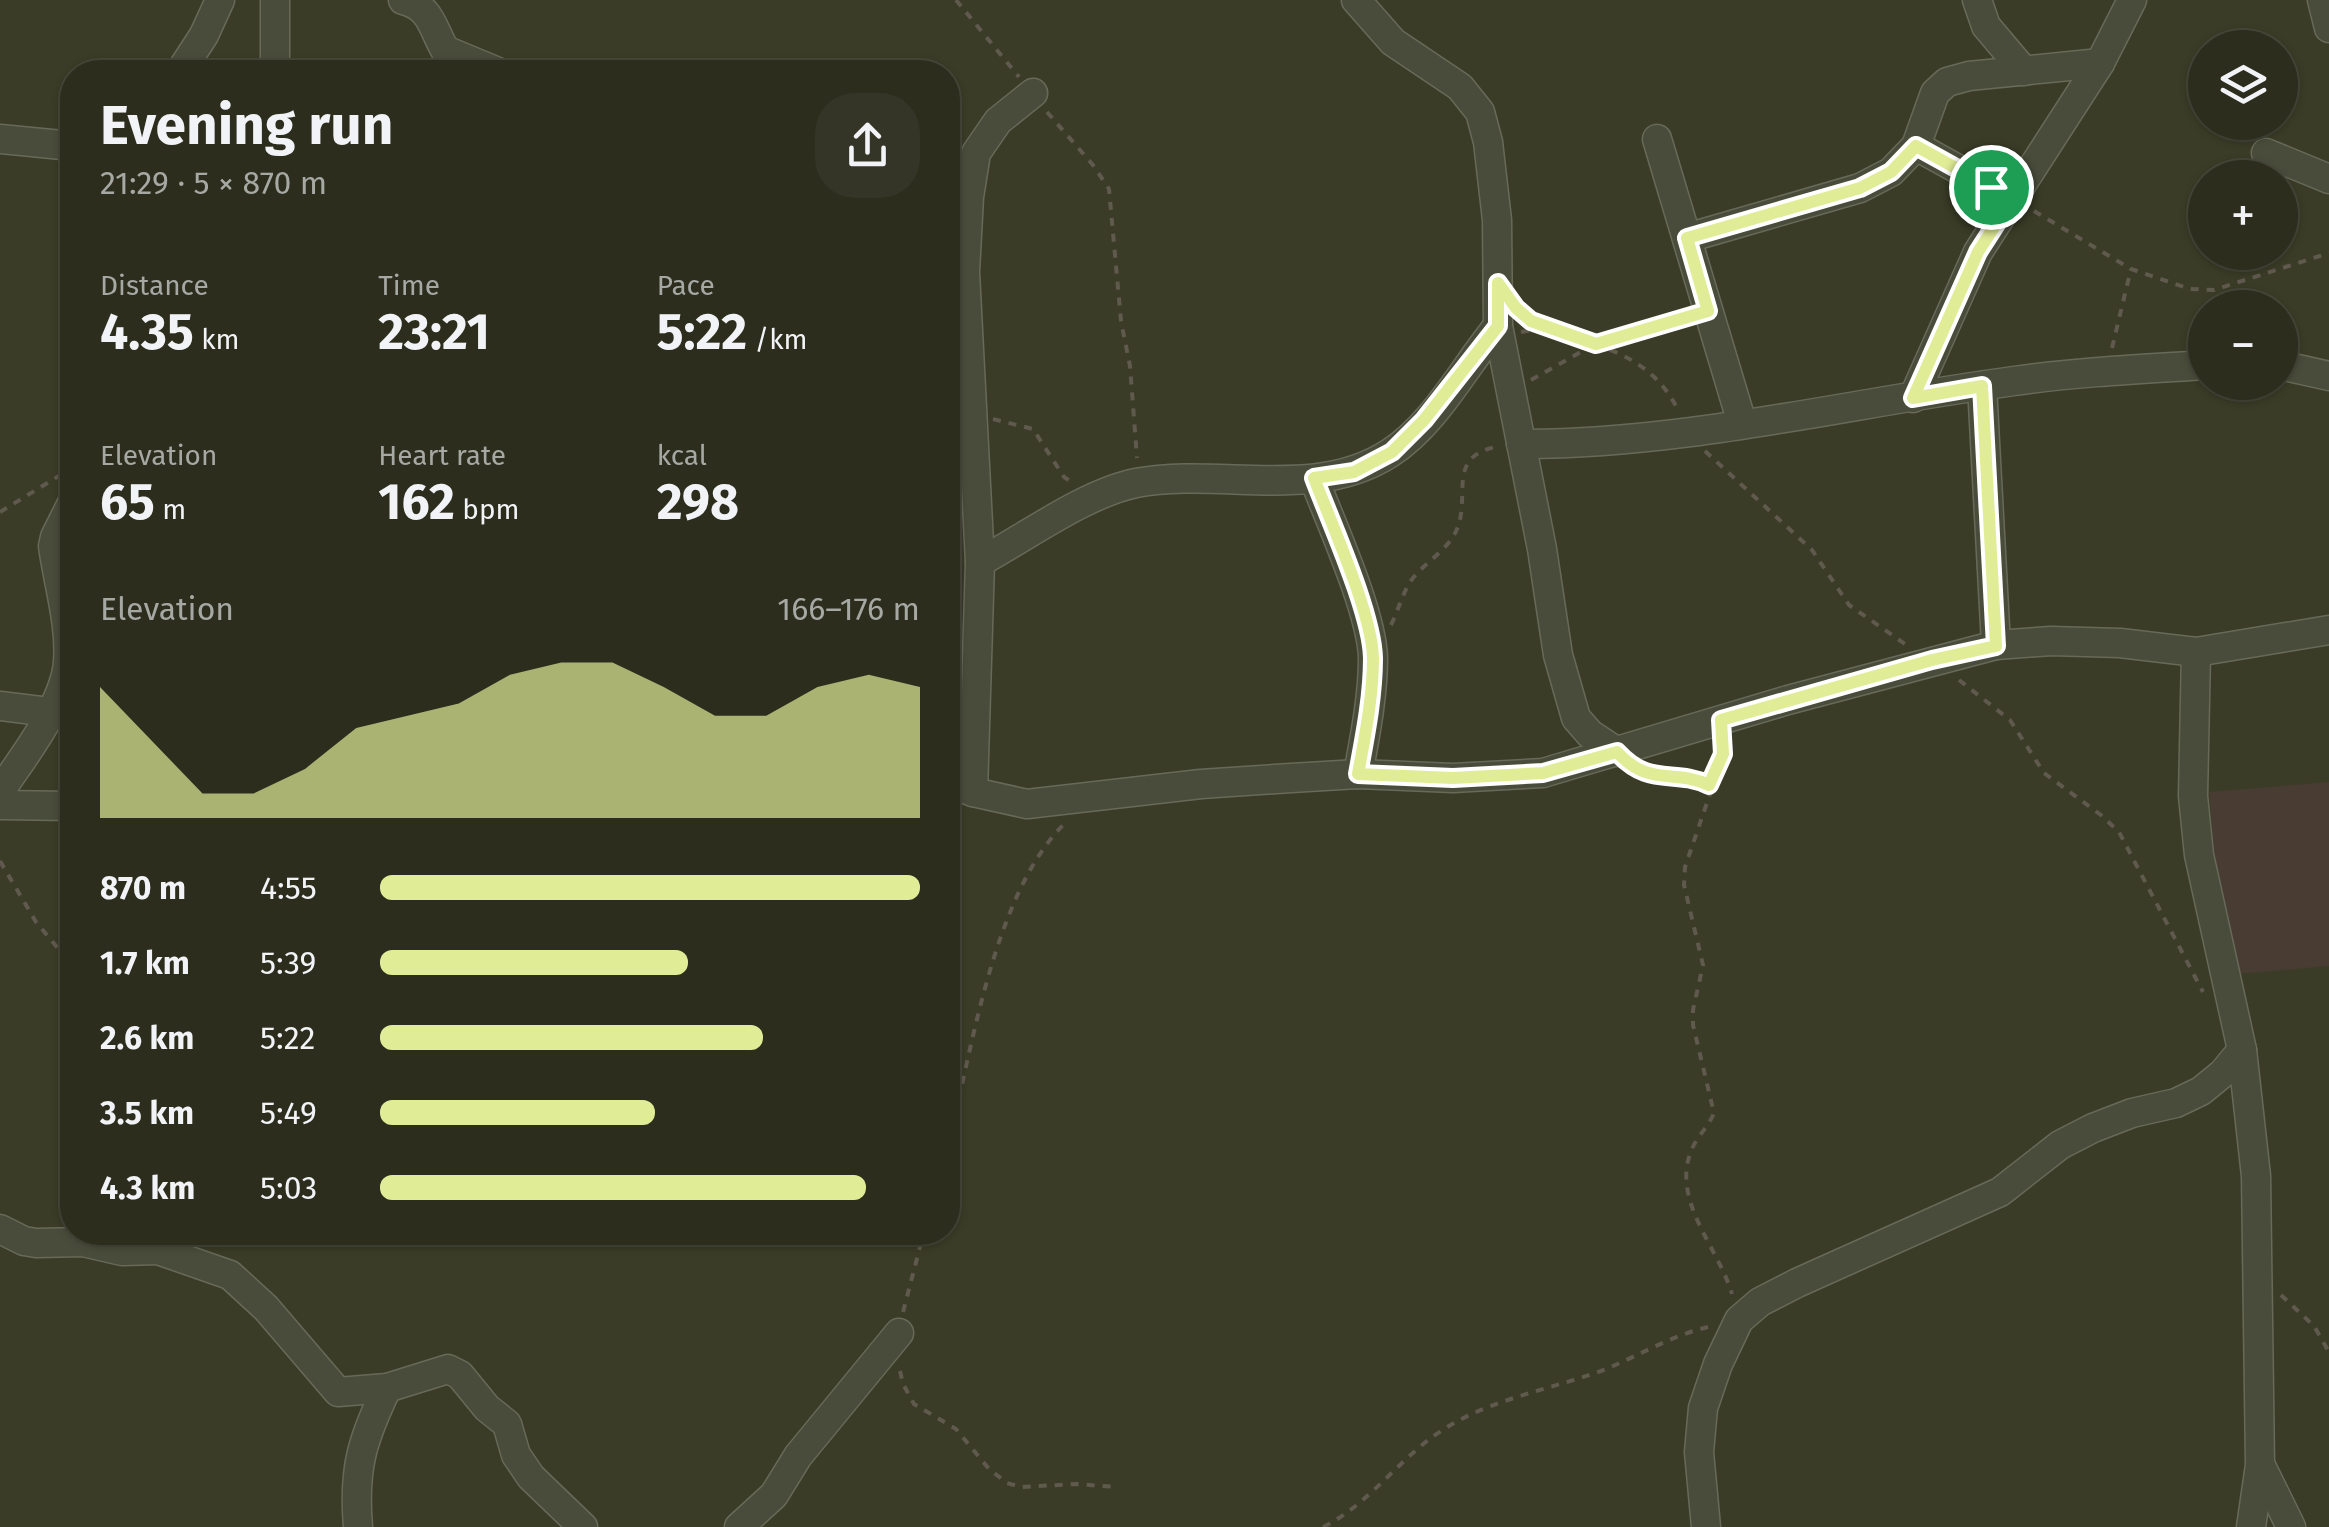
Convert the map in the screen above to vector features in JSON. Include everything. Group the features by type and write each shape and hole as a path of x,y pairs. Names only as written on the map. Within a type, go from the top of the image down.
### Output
{"street":[{"path":"188,60 220,0"},
{"path":"275,0 275,60"},
{"path":"403,0 415,3 432,19 445,50 469,60"},
{"path":"1356,0 1392,42 1460,87 1480,112 1488,142 1497,220 1498,326 1567,698 1576,718 1590,734 1617,752"},
{"path":"1977,0 1986,26 2024,71"},
{"path":"1913,398 1978,252 2100,63 2132,0"},
{"path":"2322,0 2329,28"},
{"path":"1687,238 1860,188 1891,172 1916,146 1936,93 1947,82 1969,76 2100,63"},
{"path":"1033,93 998,120 976,153 969,197 966,272 980,562 960,787 1027,804 1201,784 1358,774 1453,778 1543,773 1932,660 1996,646 2103,642 2196,652 2329,630"},
{"path":"0,139 60,145"},
{"path":"1657,139 1742,423"},
{"path":"1916,146 2012,199"},
{"path":"2266,153 2329,179"},
{"path":"980,562 1096,496 1137,483 1314,478 1354,472 1392,452 1424,420 1498,326"},
{"path":"1521,444 1601,442 1689,432 1982,386 2188,367"},
{"path":"2298,370 2329,376"},
{"path":"1982,386 1996,646"},
{"path":"1314,478 1357,594 1373,655 1358,774"},
{"path":"60,525 53,546 60,582"},
{"path":"2196,652 2193,796 2198,856 2242,1050 2256,1176 2260,1465 2251,1527"},
{"path":"0,706 58,704"},
{"path":"0,791 58,704"},
{"path":"0,805 60,806"},
{"path":"1706,1527 1699,1452 1704,1408 1737,1323 1760,1302 2000,1192 2060,1145 2093,1128 2132,1113 2176,1103 2201,1091 2242,1050"},
{"path":"0,1228 24,1240 60,1242"},
{"path":"96,1245 122,1251 158,1250 222,1272 266,1308 338,1392 387,1388 448,1369 460,1375 486,1408 507,1424 516,1455 532,1477 582,1527"},
{"path":"739,1527 774,1494 810,1442 899,1332"},
{"path":"358,1527 356,1477 363,1438 387,1388"},
{"path":"2260,1465 2291,1527"}],"path":[{"path":"956,0 1109,189 1134,413 1137,483"},
{"path":"2012,199 2099,246 2131,269 2190,289 2214,290 2329,254"},
{"path":"2106,372 2131,269"},
{"path":"1498,283 1531,321 1596,344 1656,375 1689,432 1718,466 1812,550 1849,605 1932,660 2010,720 2044,773 2119,832 2207,999"},
{"path":"1511,395 1547,369 1596,344 1708,311"},
{"path":"971,418 1017,423 1033,429 1064,477 1096,496"},
{"path":"1373,655 1411,581 1458,528 1468,462 1478,451 1521,444"},
{"path":"0,512 60,475"},
{"path":"1323,1527 1338,1520 1376,1488 1415,1449 1474,1412 1604,1369 1703,1328 1737,1323 1729,1283 1691,1206 1687,1189 1690,1152 1714,1113 1692,1024 1704,965 1684,885 1686,867 1711,791 1709,785 1723,754 1721,720"},
{"path":"1617,752 1632,768 1645,774 1709,785"},
{"path":"960,1096 981,1009 1012,910 1042,850 1060,827 1098,797"},
{"path":"0,861 36,922 60,951"},
{"path":"921,1245 899,1332 902,1384 914,1404 956,1428 1007,1483 1021,1487 1116,1487"},
{"path":"2258,1283 2278,1292 2297,1308 2329,1352"}],"shaded area":[{"path":"2329,782 2329,966 2225,975 2209,792"}],"route":[{"path":"1916,146 1991,187 2012,199 1978,252 1913,398 1982,386 1996,646 1932,660 1721,720 1723,754 1709,785 1645,774 1632,768 1617,752 1543,773 1453,778 1358,774 1373,655 1357,594 1314,478 1354,472 1392,452 1424,420 1498,326 1498,283 1531,321 1596,344 1708,311 1687,238 1860,188 1891,172 1916,146"}]}
